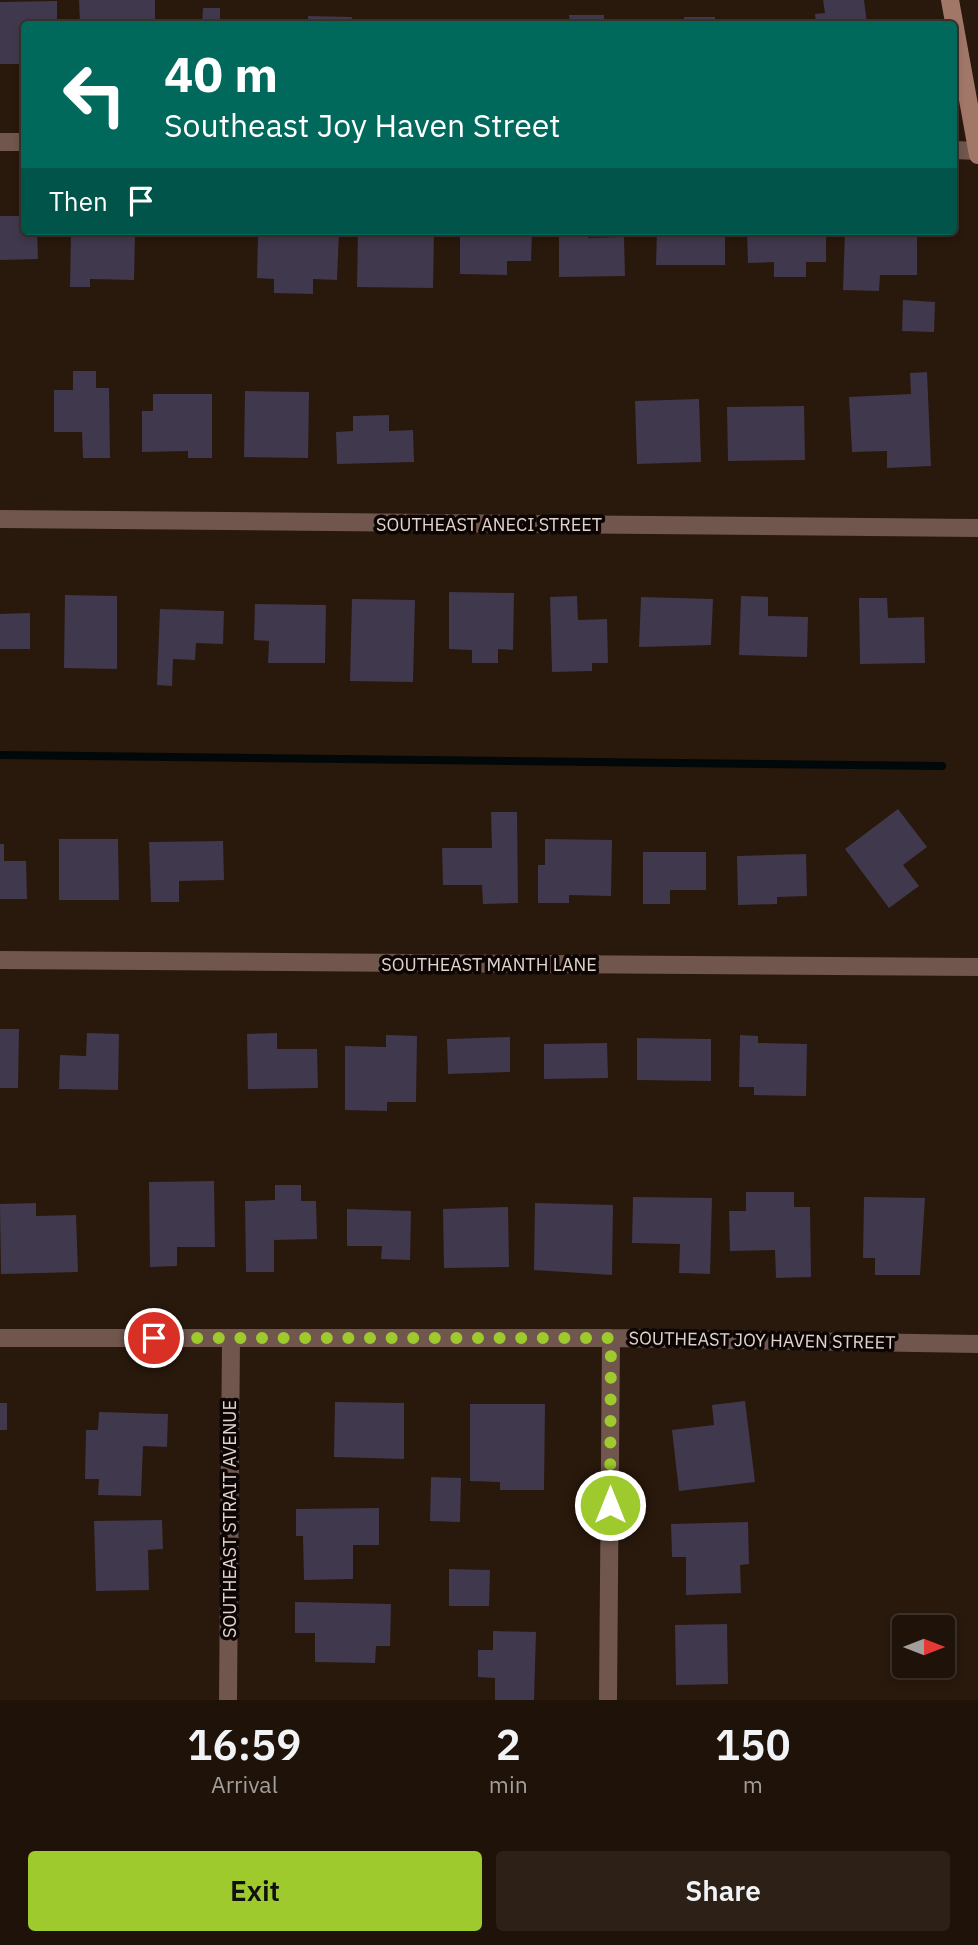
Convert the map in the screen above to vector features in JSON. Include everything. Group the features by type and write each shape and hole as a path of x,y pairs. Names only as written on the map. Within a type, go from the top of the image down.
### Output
{"street":[{"path":"950,0 954,21"},
{"path":"957,38 978,153 957,150"},
{"path":"0,142 21,142"},
{"name":"SOUTHEAST ANECI STREET","path":"0,519 978,528"},
{"name":"SOUTHEAST MANTH LANE","path":"0,960 978,968"},
{"name":"SOUTHEAST JOY HAVEN STREET","path":"0,1338 611,1338 978,1344"},
{"name":"SOUTHEAST STRAIT AVENUE","path":"228,1700 230,1338"},
{"path":"608,1700 611,1338"}],"building":[{"path":"79,0 155,0 155,21 80,21"},
{"path":"823,0 864,0 867,21 816,21 815,14 825,13"},
{"path":"57,1 57,21 21,21 21,64 0,64 0,2"},
{"path":"203,8 220,8 220,21 202,21"},
{"path":"569,15 604,15 604,21 570,21"},
{"path":"308,16 352,17 351,21 308,21"},
{"path":"684,17 715,17 715,21 684,21"},
{"path":"0,216 21,216 21,235 37,235 38,259 0,260"},
{"path":"71,235 135,235 134,280 90,279 90,287 70,287"},
{"path":"339,235 337,280 313,279 313,294 274,293 274,279 257,278 258,236"},
{"path":"358,235 434,235 433,288 357,287"},
{"path":"460,235 532,235 531,261 507,261 507,275 460,274"},
{"path":"559,235 588,235 588,238 624,237 625,276 559,277"},
{"path":"657,235 725,235 725,265 656,265"},
{"path":"747,235 826,235 826,262 806,262 806,277 774,277 774,262 748,263"},
{"path":"845,235 917,235 917,275 880,275 879,291 843,290"},
{"path":"903,300 935,302 934,332 902,331"},
{"path":"73,371 96,371 96,388 109,388 110,458 83,458 82,432 54,432 54,390 73,390"},
{"path":"927,372 931,466 887,468 887,451 852,452 849,397 911,394 910,373"},
{"path":"245,391 309,392 308,458 244,457"},
{"path":"153,394 212,394 212,458 188,458 188,451 142,452 142,411 153,411"},
{"path":"699,399 701,462 637,464 635,401"},
{"path":"804,406 805,460 728,461 727,407"},
{"path":"389,415 389,431 413,430 414,462 337,464 336,432 353,431 353,416"},
{"path":"449,592 514,593 513,650 498,649 498,663 472,663 472,650 449,649"},
{"path":"65,595 117,596 117,669 64,668"},
{"path":"577,596 578,620 607,619 608,663 592,663 592,671 552,672 550,597"},
{"path":"741,596 768,597 768,616 808,617 807,657 739,655"},
{"path":"641,597 713,599 711,645 639,647"},
{"path":"859,598 887,598 888,618 924,617 925,663 860,664"},
{"path":"352,599 415,600 413,682 350,681"},
{"path":"255,604 326,605 325,663 268,663 269,641 254,640"},
{"path":"160,609 224,611 223,644 196,643 195,660 173,659 172,686 157,685"},
{"path":"30,613 30,649 0,649 0,614"},
{"path":"898,809 927,847 903,865 919,886 889,908 845,849"},
{"path":"491,812 517,812 518,903 483,904 482,885 443,885 442,848 492,848"},
{"path":"59,839 118,839 119,900 59,900"},
{"path":"545,839 612,840 611,896 569,895 569,903 538,903 538,865 545,865"},
{"path":"223,841 224,880 179,881 179,902 151,902 149,842"},
{"path":"0,844 4,844 4,861 26,861 27,899 0,899"},
{"path":"643,852 706,852 706,890 670,890 670,904 643,904"},
{"path":"806,854 807,896 777,897 777,904 738,905 737,856"},
{"path":"0,1029 19,1029 18,1088 0,1088"},
{"path":"87,1033 119,1034 118,1090 59,1089 60,1055 86,1056"},
{"path":"277,1033 277,1049 317,1049 318,1088 248,1089 247,1034"},
{"path":"386,1035 417,1036 416,1102 387,1102 387,1111 345,1110 345,1046 386,1047"},
{"path":"740,1035 758,1036 758,1043 807,1044 806,1096 754,1095 754,1087 739,1087"},
{"path":"510,1037 510,1072 448,1074 447,1039"},
{"path":"637,1038 711,1039 711,1081 637,1080"},
{"path":"607,1043 608,1078 544,1079 544,1044"},
{"path":"214,1181 215,1247 177,1247 177,1266 150,1267 149,1182"},
{"path":"275,1185 301,1185 301,1201 316,1201 317,1239 274,1240 274,1272 246,1272 245,1201 275,1200"},
{"path":"746,1192 794,1192 794,1207 810,1207 811,1277 776,1278 775,1250 730,1251 729,1211 746,1211"},
{"path":"633,1197 712,1198 710,1274 679,1273 680,1244 632,1243"},
{"path":"864,1197 925,1198 920,1275 875,1275 875,1258 863,1258"},
{"path":"36,1203 36,1216 76,1215 78,1272 1,1274 0,1204"},
{"path":"535,1203 613,1205 612,1275 534,1270"},
{"path":"508,1207 509,1267 444,1268 443,1209"},
{"path":"347,1209 411,1211 410,1260 381,1259 382,1246 347,1246"},
{"path":"745,1401 755,1482 679,1491 672,1430 714,1425 712,1405"},
{"path":"335,1402 404,1403 404,1459 334,1457"},
{"path":"0,1403 7,1403 7,1430 0,1430"},
{"path":"470,1404 545,1404 544,1490 500,1490 500,1482 470,1481"},
{"path":"99,1412 168,1414 167,1447 143,1446 141,1496 98,1495 99,1479 85,1479 86,1430 98,1430"},
{"path":"431,1477 461,1478 460,1522 430,1521"},
{"path":"379,1508 379,1545 353,1545 353,1579 304,1580 303,1536 296,1536 296,1509"},
{"path":"162,1520 163,1549 148,1550 149,1590 96,1591 94,1521"},
{"path":"748,1522 749,1564 740,1565 741,1593 686,1595 686,1557 672,1557 671,1524"},
{"path":"449,1569 490,1570 489,1606 449,1606"},
{"path":"295,1602 391,1604 390,1646 376,1646 375,1663 315,1662 315,1633 295,1633"},
{"path":"727,1624 728,1684 676,1685 675,1625"},
{"path":"493,1631 536,1632 534,1700 495,1700 495,1678 478,1677 478,1650 493,1650"}],"waterway":[{"path":"0,755 942,766"}],"route":[{"path":"154,1338 611,1338 610,1505"}]}
